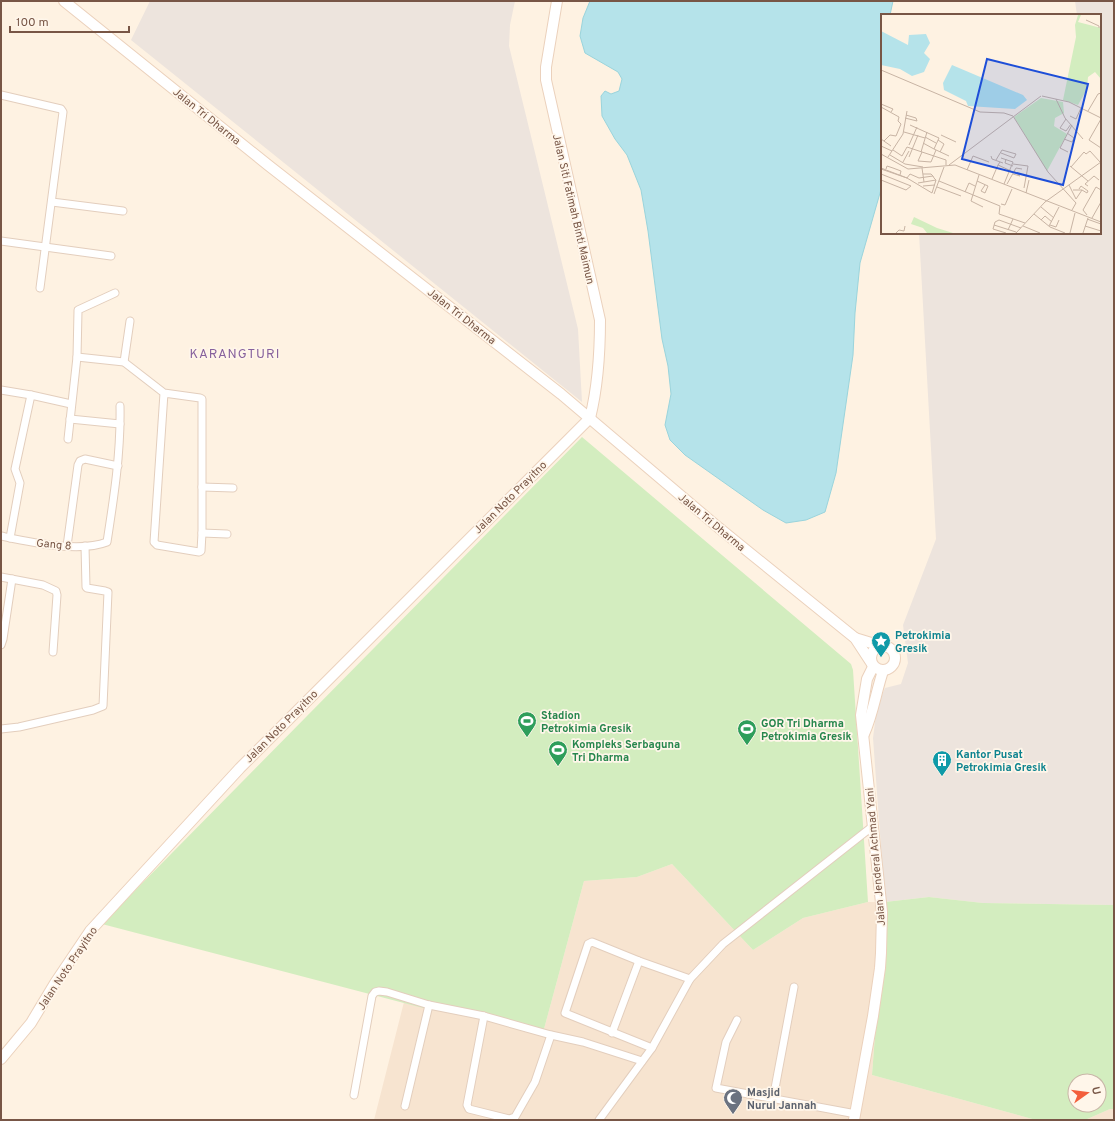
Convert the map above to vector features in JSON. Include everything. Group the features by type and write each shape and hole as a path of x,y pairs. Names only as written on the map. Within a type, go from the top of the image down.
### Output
{"main road":[{"name":"Jalan Tri Dharma","path":"64,1 268,165 512,355 590,418 719,528 855,638 876,667"},
{"name":"Jalan Siti Fatimah Binti Maimun","path":"557,1 546,67 546,80 600,320 600,355 595,398 590,418"},
{"name":"Jalan Noto Prayitno","path":"1,1059 31,1023 55,983 90,931 240,768 590,418"},
{"name":"Jalan Tri Dharma","path":"855,638 881,646"},
{"path":"881,646 888,647 894,652 896,659 891,668 876,667 871,656 874,649 881,646"},
{"name":"Jalan Jenderal Achmad Yani","path":"855,1117 880,968 882,912 863,736 870,720 874,700 876,667"}],"street":[{"path":"1,95 62,110 52,202 40,288"},
{"path":"52,202 123,211"},
{"path":"1,241 111,256"},
{"path":"68,439 77,357 78,310 115,293"},
{"path":"124,362 130,321"},
{"path":"77,357 124,362 164,393 202,399 202,533 201,551 199,552 157,545 154,542 164,393"},
{"path":"1,390 72,404"},
{"path":"10,538 20,484 15,469 31,395"},
{"path":"67,546 78,465 80,461 85,460 118,466 120,406"},
{"path":"70,419 120,424"},
{"name":"Gang 8","path":"1,536 45,544 67,546 85,546 107,542 118,466"},
{"path":"202,487 234,488"},
{"path":"202,533 227,534"},
{"path":"1,729 27,726 93,710 103,706 108,592 86,587 85,546"},
{"path":"1,577 43,585 56,591 53,652"},
{"path":"1,645 12,579"},
{"path":"599,1120 652,1048 690,979 723,944 873,826"},
{"path":"652,1048 612,1033 564,1012 588,944 592,942 690,979"},
{"path":"612,1033 639,961"},
{"path":"773,1099 794,987"},
{"path":"354,1095 373,994 378,991 387,992 429,1005 484,1016 551,1035 583,1042 642,1061"},
{"path":"405,1106 429,1005"},
{"path":"484,1016 467,1105 469,1109 509,1119 515,1116 535,1082 551,1035"},
{"path":"737,1020 726,1042 716,1088 855,1117"}],"shaded area":[{"path":"150,1 515,1 510,25 509,46 578,329 582,402 131,40"},
{"name":"Petrokimia Gresik","path":"1075,1 1114,1 1114,905 983,903 929,897 885,902 873,738 877,707 885,688 901,684 908,663 903,625 936,539 919,234 1101,234 1101,14 1077,14"},
{"path":"672,864 753,950 803,918 868,902 885,902 872,1075 1036,1120 374,1120 404,1002 423,1008 544,1029 584,881 637,877"},
{"path":"1114,1109 1114,1120 1085,1120 1101,1113 1107,1113 1107,1110"}],"green space":[{"name":"Kompleks Serbaguna Tri Dharma","path":"582,437 851,664 853,670 868,902 803,918 753,950 672,864 637,877 584,881 544,1029 423,1008 102,924"},
{"path":"929,897 983,903 1114,905 1114,1109 1107,1110 1107,1073 1067,1073 1067,1113 1101,1113 1085,1120 1036,1120 872,1075 885,902"}],"water":[{"path":"590,1 893,1 890,14 881,14 881,190 860,263 853,355 836,473 825,512 806,520 786,523 763,510 685,455 670,440 665,425 671,394 668,366 662,339 648,231 641,190 627,155 615,139 602,116 601,96 605,91 611,94 619,91 622,79 618,72 585,53 580,36 583,18"}],"place":[{"name":"Petrokimia Gresik","path":"881,658"},
{"name":"Stadion Petrokimia Gresik","path":"527,738"},
{"name":"GOR Tri Dharma Petrokimia Gresik","path":"747,746"},
{"name":"Kompleks Serbaguna Tri Dharma","path":"558,767"},
{"name":"Kantor Pusat Petrokimia Gresik","path":"942,777"},
{"name":"Masjid Nurul Jannah","path":"733,1115"}],"district":[{"name":"KARANGTURI","path":"235,353"}]}
